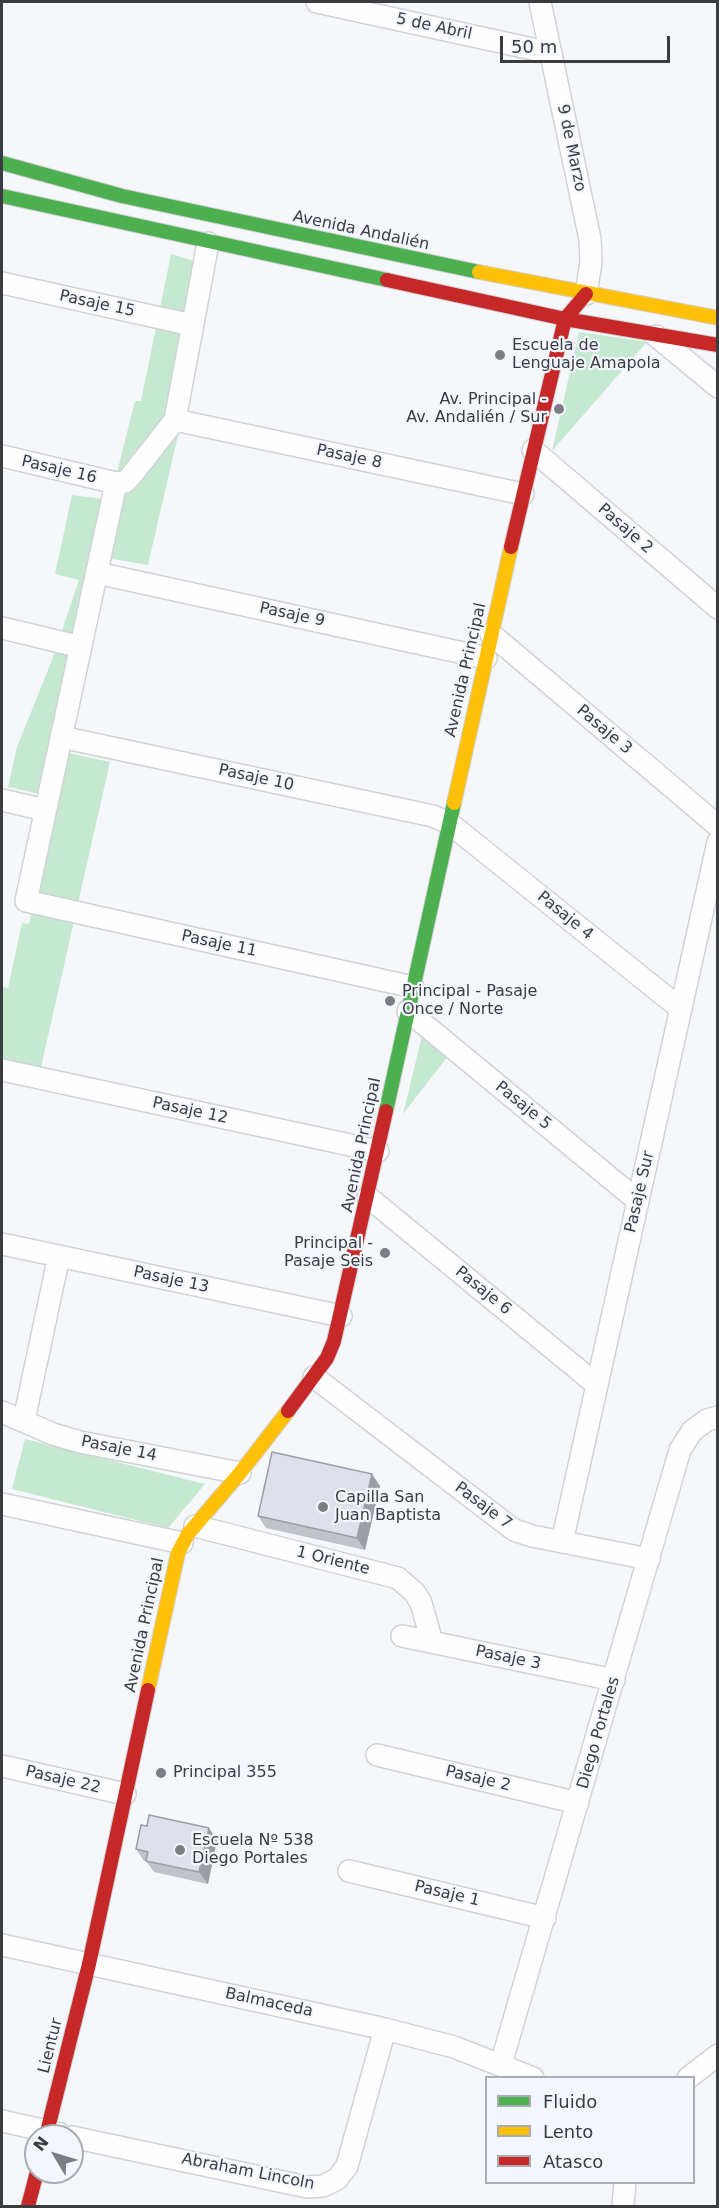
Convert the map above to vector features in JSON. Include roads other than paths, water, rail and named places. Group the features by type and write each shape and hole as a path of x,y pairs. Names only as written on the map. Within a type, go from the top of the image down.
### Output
{"main road":[{"name":"Avenida Andalién","path":"2,163 122,196 586,294 717,318"},
{"path":"2,196 208,243 565,319 717,345"},
{"name":"Avenida Principal","path":"89,1964 175,1563 189,1535 314,1377 327,1358 334,1341 533,450 565,319 586,294"},
{"name":"Lientur","path":"49,2124 89,1964"},
{"path":"28,2206 34,2184"}],"street":[{"name":"5 de Abril","path":"317,2 551,53"},
{"name":"9 de Marzo","path":"540,2 590,239 591,262 586,294"},
{"path":"2,800 45,810 116,483 125,482 130,477 175,420 208,243"},
{"name":"Pasaje 15","path":"2,283 192,325"},
{"path":"653,334 717,387"},
{"name":"Pasaje 8","path":"175,420 523,494"},
{"name":"Pasaje 2","path":"533,450 717,608"},
{"name":"Pasaje 16","path":"2,456 116,483"},
{"name":"Pasaje 9","path":"97,573 486,658"},
{"path":"2,628 81,647"},
{"name":"Pasaje 3","path":"491,634 717,826"},
{"name":"Pasaje 10","path":"61,736 433,816 449,823"},
{"name":"Pasaje 11","path":"45,810 26,902 413,987"},
{"name":"Pasaje 4","path":"449,823 681,1009"},
{"name":"Pasaje Sur","path":"562,1542 717,842"},
{"name":"Pasaje 5","path":"408,1011 638,1201"},
{"name":"Pasaje 12","path":"2,1070 378,1151"},
{"name":"Pasaje 6","path":"368,1197 597,1385"},
{"name":"Pasaje 13","path":"2,1244 341,1316"},
{"path":"24,1420 59,1256"},
{"name":"Pasaje 7","path":"314,1377 514,1530 649,1559"},
{"name":"Pasaje 14","path":"2,1412 53,1434 80,1442 240,1473"},
{"name":"Diego Portales","path":"501,2064 680,1450 692,1431 707,1420 717,1417"},
{"name":"1 Oriente","path":"3,1510 189,1535 398,1578 415,1593 421,1603 432,1642"},
{"name":"Pasaje 3","path":"402,1636 614,1680"},
{"name":"Pasaje 2","path":"377,1755 578,1803"},
{"name":"Pasaje 22","path":"2,1766 125,1794"},
{"name":"Pasaje 1","path":"349,1871 545,1917"},
{"name":"Balmaceda","path":"2,1945 385,2028 454,2047 528,2076"},
{"name":"Abraham Lincoln","path":"84,2139 307,2187 323,2186 337,2179 347,2166 385,2028"},
{"path":"691,2076 717,2055"},
{"name":"Abraham Lincoln","path":"2,2121 24,2128"},
{"path":"623,2206 625,2184"}],"place":[{"name":"Escuela de Lenguaje Amapola","path":"500,355"},
{"name":"Av. Principal - Av. Andalién / Sur","path":"559,409"},
{"name":"Principal - Pasaje Once / Norte","path":"390,1001"},
{"name":"Principal - Pasaje Seis","path":"385,1253"},
{"name":"Capilla San Juan Baptista","path":"323,1507"},
{"name":"Principal 355","path":"161,1773"},
{"name":"Escuela Nº 538 Diego Portales","path":"180,1850"}]}
